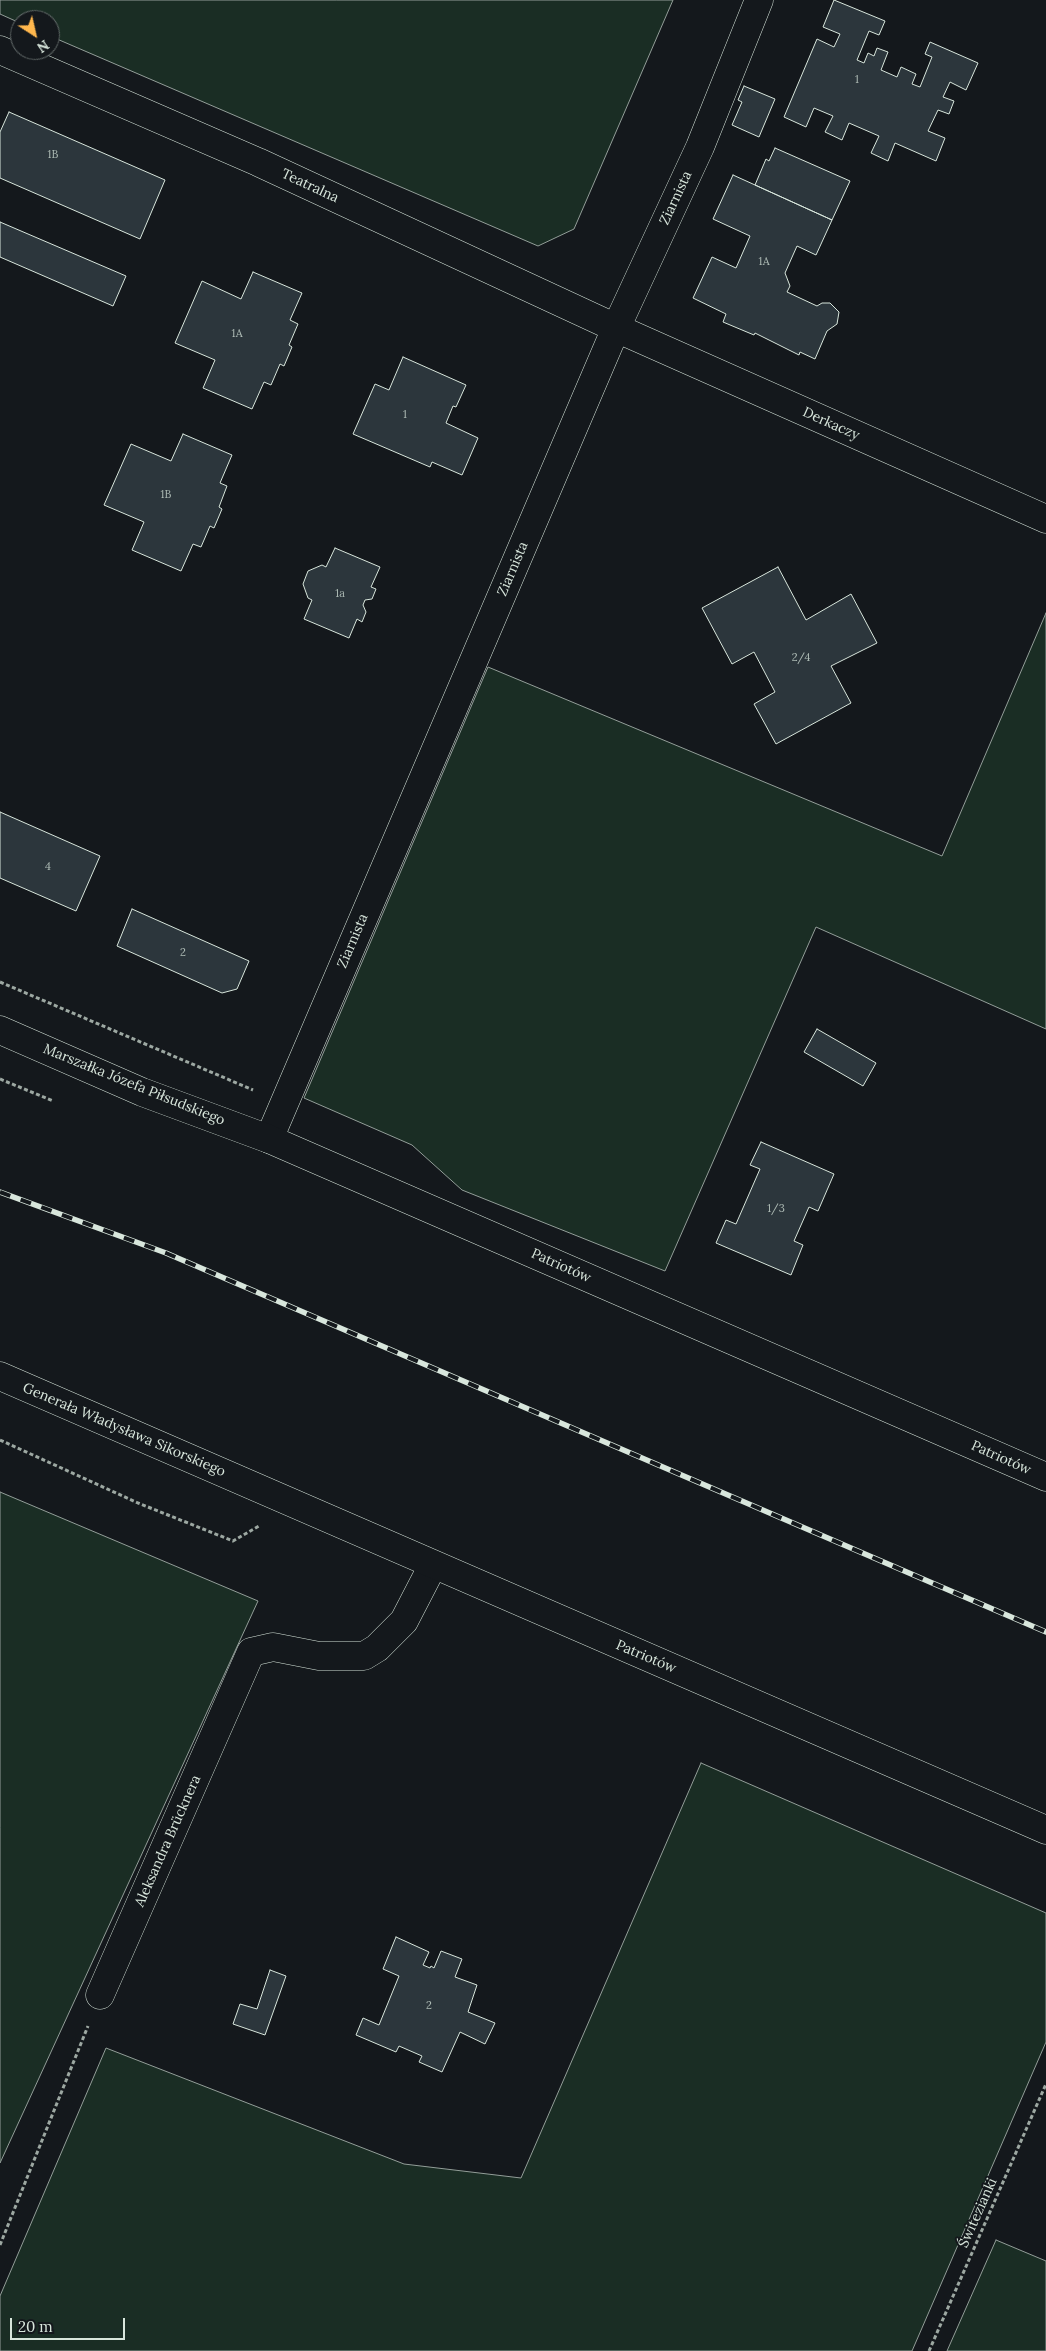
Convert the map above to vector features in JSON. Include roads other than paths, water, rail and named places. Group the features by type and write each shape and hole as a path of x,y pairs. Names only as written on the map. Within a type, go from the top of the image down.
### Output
{"street":[{"name":"Ziarnista","path":"269,1138 616,328 700,147 759,0"},
{"name":"Teatralna","path":"0,50 258,162 616,328"},
{"name":"Derkaczy","path":"616,328 1046,519"},
{"name":"Marszałka Józefa Piłsudskiego","path":"0,1030 142,1092 269,1138"},
{"name":"Patriotów","path":"269,1138 1046,1478"},
{"name":"Generała Władysława Sikorskiego","path":"0,1376 247,1484"},
{"name":"Patriotów","path":"247,1484 1046,1830"},
{"name":"Aleksandra Brücknera","path":"100,1995 251,1652 273,1646 319,1656 364,1656 377,1648 404,1622 433,1565"}],"railway":[{"path":"0,1192 166,1253 1046,1632"}]}
